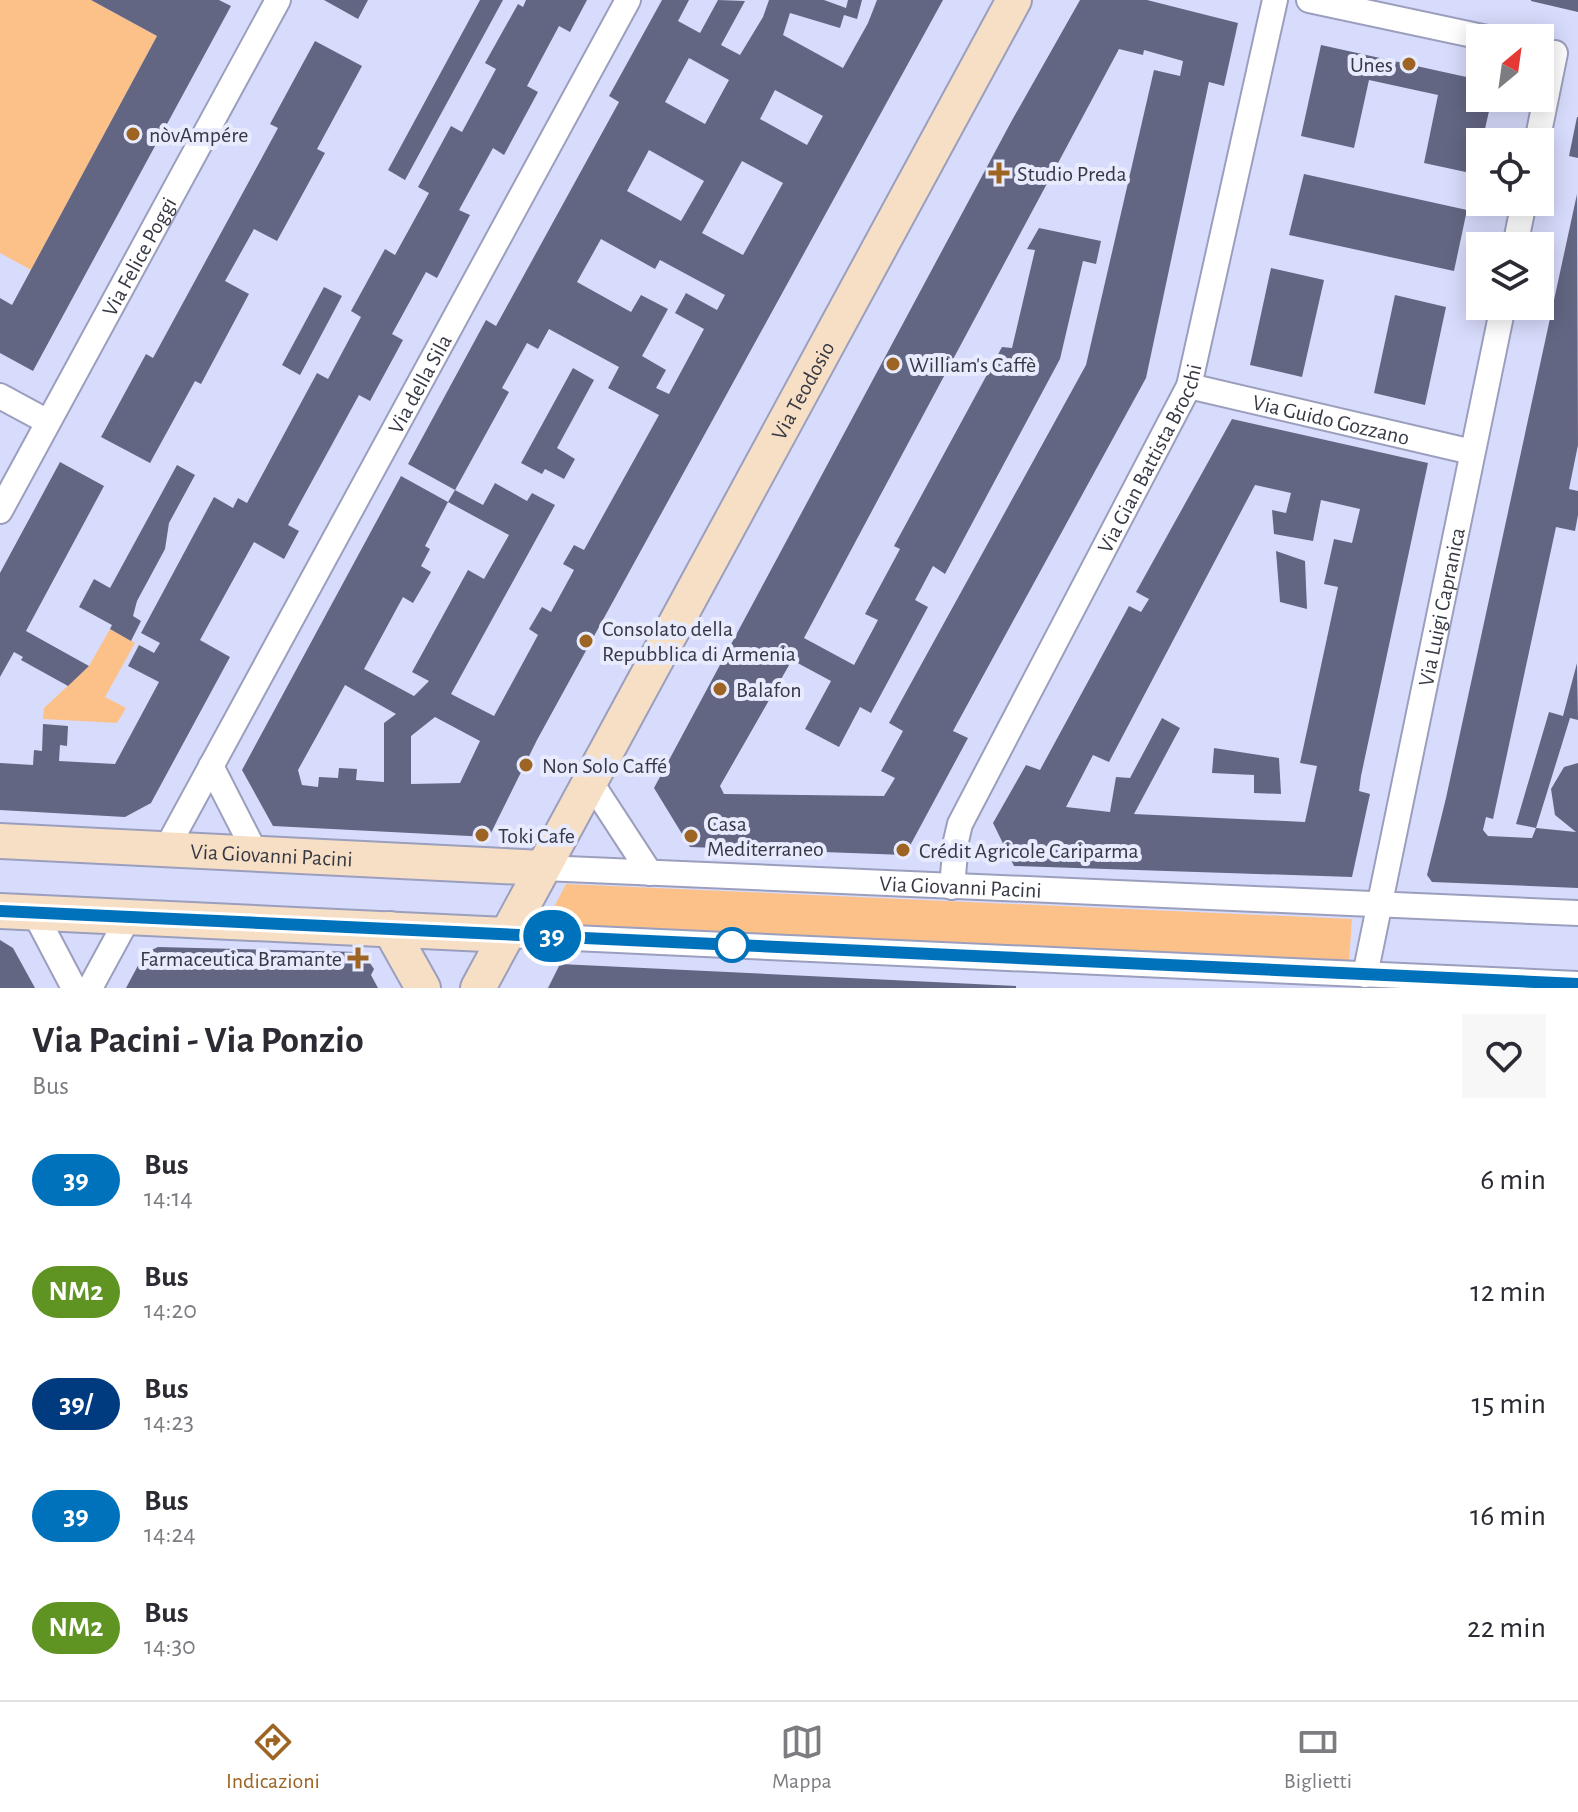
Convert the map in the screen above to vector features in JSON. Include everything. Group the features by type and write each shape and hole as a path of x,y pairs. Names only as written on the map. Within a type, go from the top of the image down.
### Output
{"street":[{"name":"Via Felice Poggi","path":"0,511 278,0"},
{"name":"Via della Sila","path":"165,851 628,0"},
{"name":"Via Teodosio","path":"543,868 1014,0"},
{"name":"Via Gian Battista Brocchi","path":"952,887 960,824 1189,386 1275,0"},
{"path":"1309,0 1466,34"},
{"path":"1540,128 1558,53"},
{"name":"Via Luigi Capranica","path":"1379,906 1500,320"},
{"name":"Via Guido Gozzano","path":"1189,386 1472,452"},
{"path":"0,396 48,422"},
{"path":"211,766 256,854"},
{"path":"590,781 650,873"},
{"name":"Via Giovanni Pacini","path":"0,841 952,887 1578,913"},
{"path":"478,988 543,868"},
{"path":"1365,975 1379,906"},
{"path":"0,911 1578,984"},
{"path":"34,912 74,988"},
{"path":"90,988 128,918"},
{"path":"390,929 423,988"}],"shaded area":[{"path":"0,0 91,0 157,36 31,270 0,253"},
{"path":"110,629 135,643 105,697 126,708 117,723 43,719 44,708 89,666"},
{"path":"566,884 1352,919 1349,962 544,926"}],"building":[{"name":"nòvAmpére","path":"91,0 219,0 231,6 33,371 0,353 0,298 12,305 157,36"},
{"path":"324,0 368,0 358,19"},
{"path":"480,0 503,0 405,180 388,170"},
{"path":"526,0 587,0 570,32 559,26 527,86 538,92 504,155 493,148 459,210 470,215 437,278 426,272 392,334 403,340 370,401 359,395 288,525 299,531 284,559 254,542 200,640 230,657 151,803 125,817 0,810 0,763 33,765 34,750 42,751 43,724 68,726 67,746 60,745 59,761 115,764 159,682 128,666 139,645 154,653 160,643 141,633 214,497 233,508 238,498 247,503 317,373 328,379 361,317 351,311 385,249 395,255 429,193 418,187 451,126 462,132 496,69 485,63 518,4 523,7"},
{"path":"662,0 689,0 678,21 700,33 718,0 745,1 721,45 740,55 763,17 769,0 824,0 846,8 848,0 862,0 857,19 844,15 840,28 790,13 783,35 843,68 877,0 943,0 537,740 489,837 273,826 242,770 401,476 448,502 455,490 408,464 486,320 496,326 619,102 609,96","holes":["689,58 729,80 705,124 665,102","775,90 823,116 807,145 760,119","649,150 704,181 681,221 627,191","742,161 783,183 743,255 702,233","601,239 655,269 660,260 725,295 717,310 686,293 675,313 704,329 669,394 656,388 666,370 642,356 668,309 641,295 631,312 577,282","549,329 619,367 608,388 659,415 584,550 574,545 563,564 574,570 551,612 542,607 529,629 538,635 494,716 451,694 555,505 532,493 527,501 495,483 483,505 455,490 509,392 502,388 527,343 538,349","448,502 509,535 484,579 468,570 412,672 429,681 414,696 364,669 403,597 413,603 431,572 421,566 430,549 425,546","345,685 396,714 384,723 384,782 356,780 357,769 339,768 338,778 319,777 318,787 302,785 298,770","435,717 480,741 460,783 411,784 411,736"]},
{"path":"1080,0 1147,0 1238,23 1224,86 1209,82 1146,378 953,731 968,738 905,855 690,847 654,788 1011,122","holes":["1119,49 1143,55 1144,50 1183,61 1180,76 1154,70 1086,365 889,723 903,731 881,771 895,778 884,796 724,794 720,786 792,660 831,681 805,729 839,747 860,707 871,713 928,607 915,600 933,566 945,574 1060,359 1083,261 1096,264 1101,241 1039,228 1027,249 1035,250 1012,348 1002,347 894,546 900,549 865,614 878,620 854,665 804,638"]},
{"path":"1578,0 1578,12 1531,1"},
{"path":"315,41 362,66 317,149 325,153 277,241 254,229 225,281 249,294 201,384 195,381 150,463 101,437 146,354 153,358 278,128 270,124"},
{"path":"1321,45 1466,77 1466,112 1489,112 1485,128 1466,128 1466,172 1424,163 1438,95 1369,80 1354,148 1301,136"},
{"path":"1578,117 1578,158 1569,156"},
{"path":"1304,174 1466,210 1454,271 1289,235"},
{"path":"1577,194 1578,445 1569,489 1578,491 1578,515 1575,531 1556,527 1493,819 1486,817 1483,830 1488,836 1532,838 1536,828 1576,832 1555,815 1551,789 1564,767 1578,763 1578,888 1432,882 1427,875 1550,320 1554,320 1554,300"},
{"path":"1271,268 1324,280 1302,377 1250,365"},
{"path":"324,287 342,296 300,375 282,365"},
{"path":"1395,295 1446,307 1425,405 1374,393"},
{"path":"573,368 594,380 557,448 575,459 564,479 545,469 542,474 521,463"},
{"path":"1232,419 1428,463 1361,776 1359,791 1370,794 1352,877 1014,866 993,823 1026,765 1040,770 1129,606 1141,612 1149,599 1136,592","holes":["1255,485 1291,493 1286,513 1272,510 1274,534 1313,541 1321,500 1360,509 1352,543 1334,539 1324,584 1338,587 1300,763 1317,766 1305,822 1134,814 1180,728 1162,718 1130,778 1116,777 1110,812 1066,807 1093,755 1109,762"]},
{"path":"60,462 104,486 26,631 89,666 68,686 21,660 23,657 14,652 0,677 0,573"},
{"path":"177,465 195,475 169,523 165,549 137,601 133,616 141,621 131,641 110,629 112,625 79,607 94,579 110,588"},
{"path":"1276,551 1305,561 1307,609 1280,602"},
{"path":"1577,663 1578,720 1570,718 1536,828 1516,824 1549,712 1563,716"},
{"path":"1214,748 1279,758 1281,794 1254,793 1254,775 1212,773"},
{"path":"0,940 13,948 35,988 0,988"},
{"path":"158,947 357,952 366,957 374,969 371,975 378,988 126,988 142,958"},
{"path":"560,964 1016,986 1016,988 548,988"}],"bus line":[{"name":"39","path":"0,911 1578,984"}],"place":[{"name":"Unes","path":"1409,64"},
{"name":"nòvAmpére","path":"133,134"},
{"name":"Studio Preda","path":"999,173"},
{"name":"William's Caffè","path":"893,364"},
{"name":"Consolato della Repubblica di Armenia","path":"586,641"},
{"name":"Balafon","path":"720,689"},
{"name":"Non Solo Caffé","path":"526,765"},
{"name":"Toki Cafe","path":"482,835"},
{"name":"Casa Mediterraneo","path":"691,836"},
{"name":"Crédit Agricole Cariparma","path":"903,850"},
{"name":"Farmaceutica Bramante","path":"358,958"}]}
